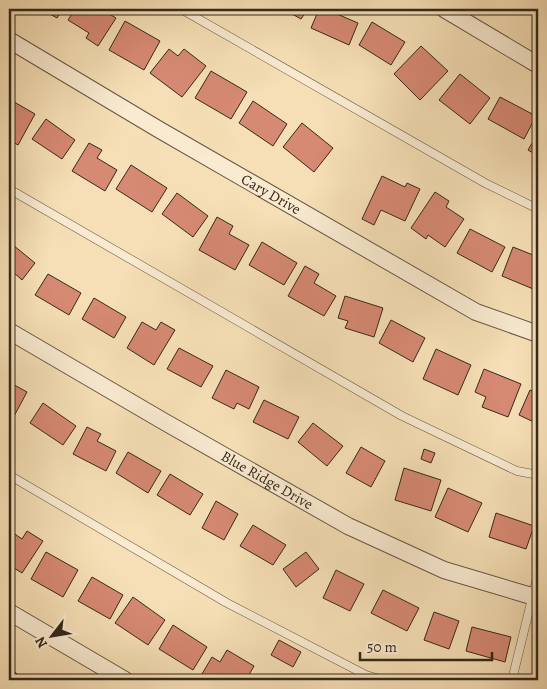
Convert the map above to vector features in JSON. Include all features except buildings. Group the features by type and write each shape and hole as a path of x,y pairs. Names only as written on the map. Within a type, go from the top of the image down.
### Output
{"street":[{"path":"444,9 538,65"},
{"name":"Cary Drive","path":"9,40 158,129 476,312 538,334"},
{"name":"Blue Ridge Drive","path":"9,331 171,426 348,526 444,570 535,598"},
{"path":"9,612 125,680"}],"lane":[{"path":"182,9 485,183 538,209"},
{"path":"9,189 402,416 517,471 538,475"},
{"path":"9,476 227,603 366,675 383,680"},
{"path":"512,680 535,598 538,574"}]}
